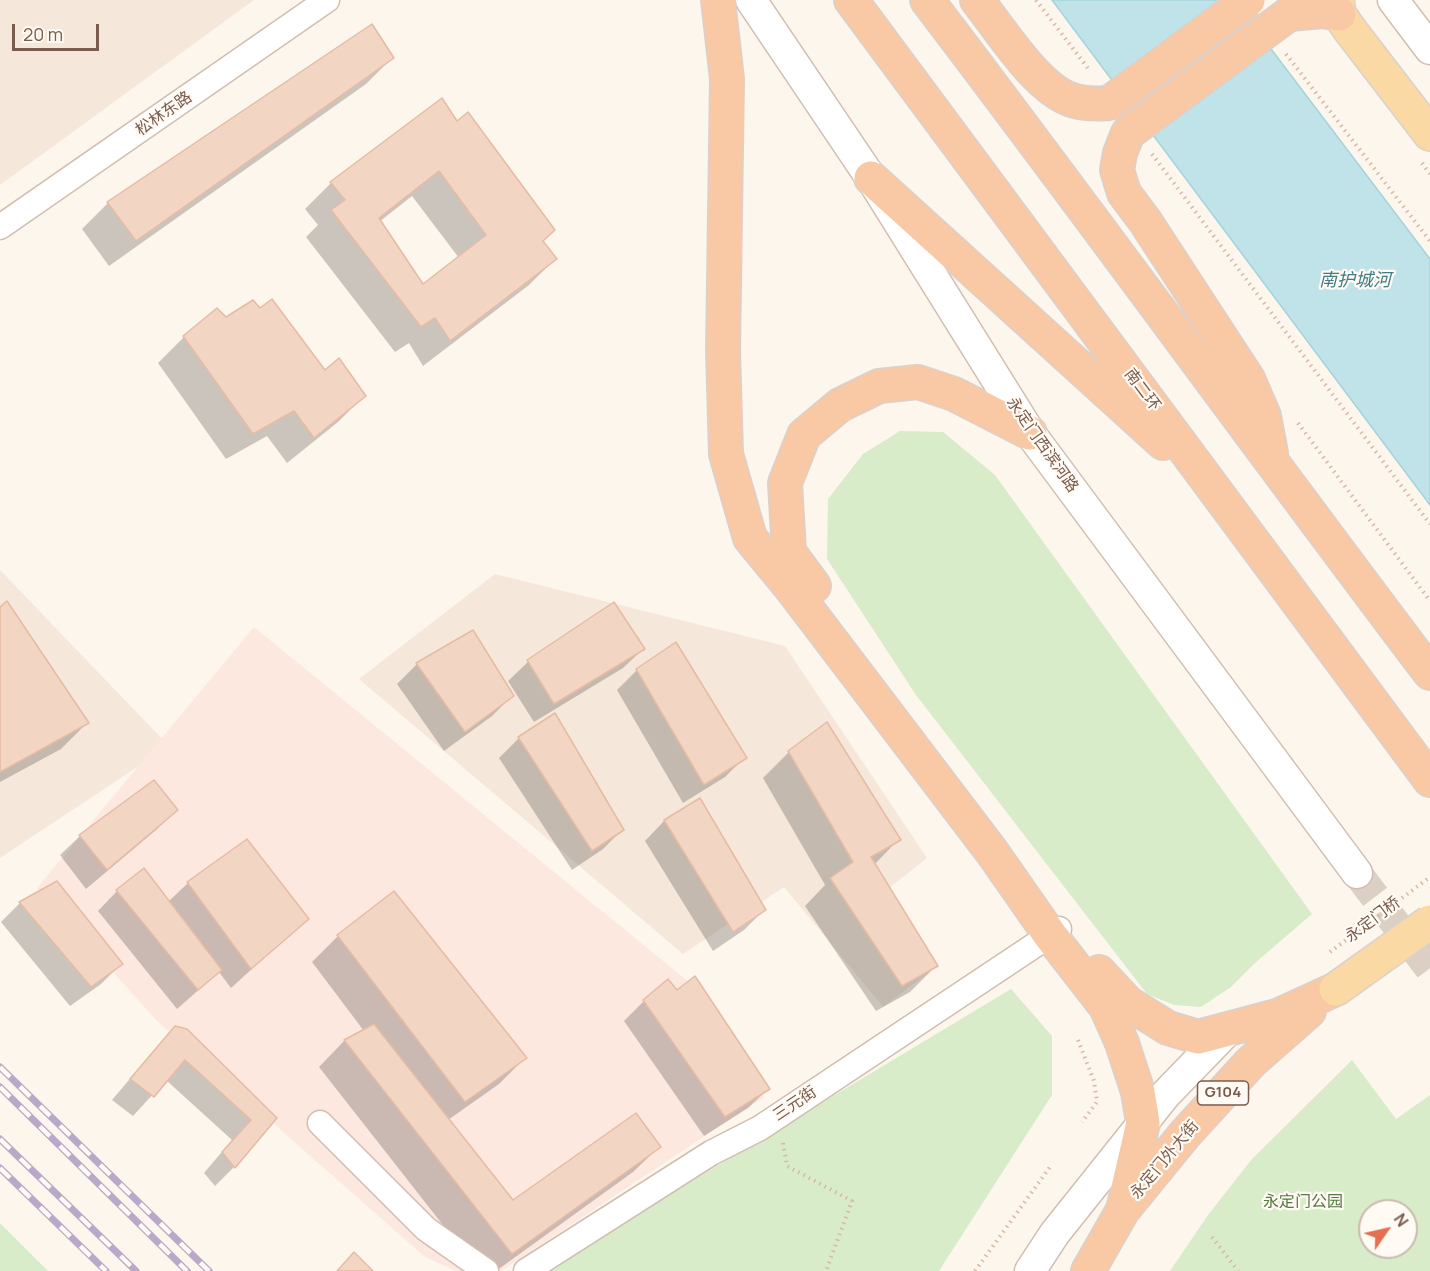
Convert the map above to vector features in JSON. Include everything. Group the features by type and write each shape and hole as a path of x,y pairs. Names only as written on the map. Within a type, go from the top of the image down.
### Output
{"highway":[{"path":"718,0 727,79 723,351 726,454 750,538 792,589 1054,932 1128,1003 1162,1025 1198,1037 1276,1016 1336,989"},
{"name":"南二环","path":"851,0 1430,780"},
{"path":"927,0 1093,218 1274,467 1430,673"},
{"path":"977,0 1040,80 1071,100 1093,104 1101,90 1248,0"},
{"path":"1274,467 1264,416 1248,379 1145,221 1124,193 1117,170 1120,153 1140,143 1292,7 1323,11 1338,7"},
{"path":"871,178 1220,495"},
{"path":"1030,433 954,394 918,382 879,386 840,405 804,435 785,483 789,552 1106,1007 1122,1043 1138,1092 1143,1123 1123,1210"},
{"name":"永定门外大街","path":"1088,1271 1123,1210 1185,1134 1251,1062 1336,989"}],"main road":[{"path":"1338,7 1430,134"},
{"name":"永定门桥","path":"1336,989 1430,922"}],"street":[{"name":"松林东路","path":"0,227 327,0"},
{"name":"永定门西滨河路","path":"751,0 871,178 1030,433 1357,873"},
{"path":"1393,0 1430,49"},
{"path":"1418,0 1430,16"},
{"name":"三元街","path":"526,1271 711,1153 760,1128 1054,932"},
{"path":"1030,1271 1055,1233 1166,1094 1229,1029"},
{"path":"320,1123 426,1229 486,1271"}],"path":[{"path":"1036,0 1101,90"},
{"path":"1281,46 1430,241"},
{"path":"1140,143 1430,524"},
{"name":"永定门桥","path":"1325,955 1430,877"},
{"path":"1078,1040 1095,1081 1097,1102 1082,1122"},
{"path":"777,1116 787,1166 852,1202 826,1271"},
{"path":"975,1271 1050,1167"},
{"path":"1212,1237 1238,1271"}],"shaded area":[{"path":"0,0 254,0 0,185"},
{"path":"0,570 169,746 0,858"},
{"path":"495,574 785,646 927,858 883,893 932,970 883,1007 784,887 683,954 359,679"},
{"path":"254,627 695,987 764,1097 501,1271 456,1271 425,1257 158,1022 37,888"}],"green space":[{"path":"900,431 943,432 995,475 1312,914 1231,987 1201,1007 1174,1005 1147,994 916,695 827,559 828,499 863,454"},
{"path":"1011,989 1052,1036 1052,1095 939,1271 542,1271"},
{"name":"永定门公园","path":"1352,1060 1396,1119 1430,1095 1430,1271 1170,1271 1208,1215 1252,1159"},
{"path":"0,1223 48,1271 0,1271"}],"water":[{"name":"南护城河","path":"1052,0 1234,0 1430,259 1430,505"}],"building":[{"path":"372,24 394,58 136,241 107,202"},
{"path":"442,98 457,121 468,112 555,230 543,241 557,259 450,341 435,318 421,327 331,210 345,200 330,182","holes":["439,171 486,235 423,284 379,218"]},
{"path":"272,299 325,370 339,358 366,396 314,438 294,411 253,434 183,336 217,308 226,317 253,300 260,308"},
{"path":"7,601 89,723 0,772 0,607"},
{"path":"614,602 645,649 554,704 527,660"},
{"path":"473,630 514,696 465,732 416,663"},
{"path":"676,642 747,758 704,785 636,669"},
{"path":"555,713 624,830 592,851 518,737"},
{"path":"827,722 901,840 871,857 938,966 902,986 830,878 853,862 788,751"},
{"path":"154,780 178,810 107,870 79,835"},
{"path":"700,798 766,910 733,932 664,820"},
{"path":"247,839 309,919 251,969 187,882"},
{"path":"144,868 222,970 198,990 116,890"},
{"path":"57,881 123,964 91,987 19,902"},
{"path":"394,891 527,1058 465,1102 337,935"},
{"path":"695,976 770,1089 725,1117 643,1000 668,979 677,990"},
{"path":"374,1024 513,1200 636,1113 661,1147 512,1254 344,1040"},
{"path":"175,1026 187,1029 277,1118 235,1168 222,1152 251,1120 185,1060 154,1097 130,1079"},
{"path":"354,1252 373,1271 337,1271"}],"tunnel":[{"path":"1357,873 1430,969"}],"railway":[{"path":"0,1067 209,1271"},
{"path":"0,1087 187,1271"},
{"path":"0,1139 136,1271"},
{"path":"0,1168 106,1271"}]}
